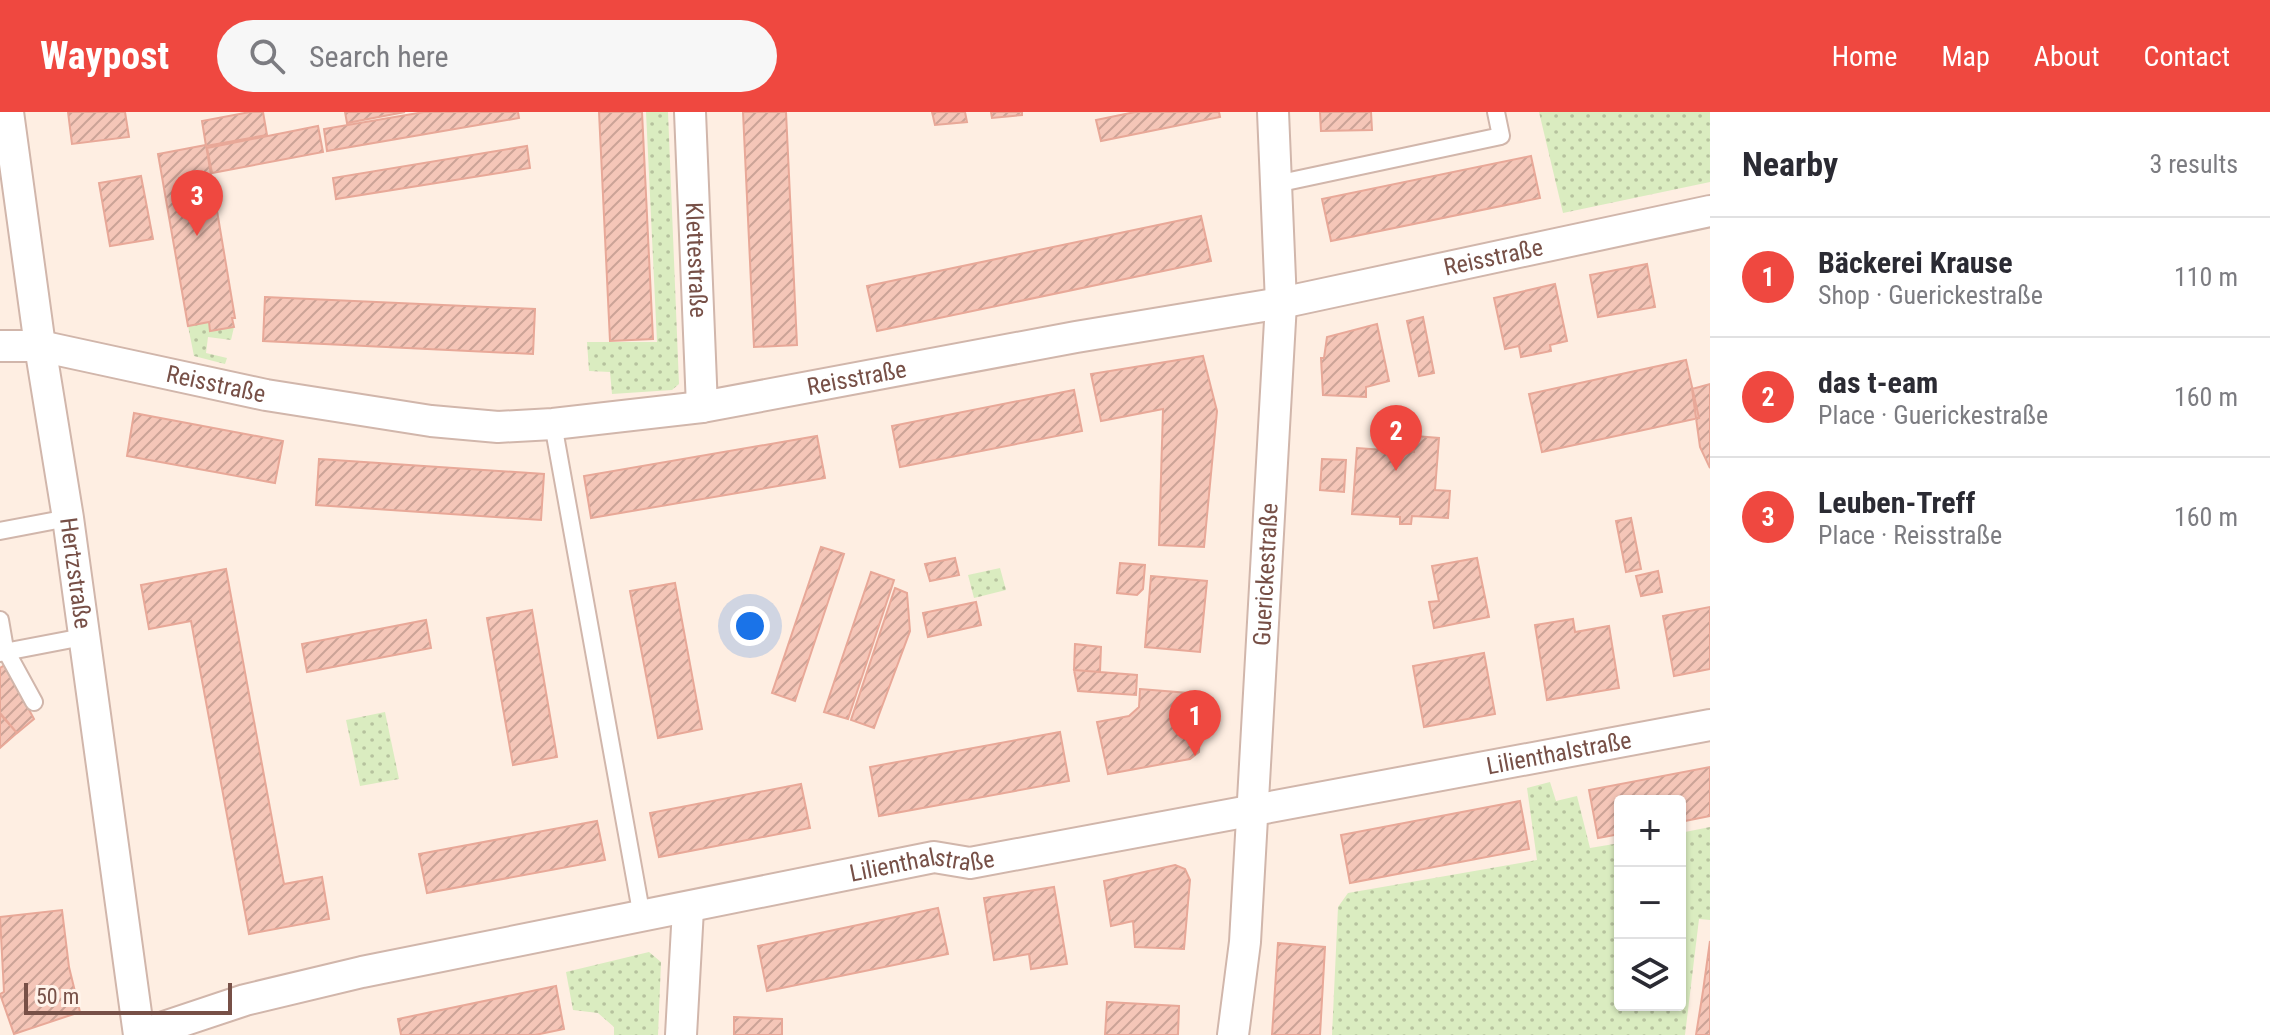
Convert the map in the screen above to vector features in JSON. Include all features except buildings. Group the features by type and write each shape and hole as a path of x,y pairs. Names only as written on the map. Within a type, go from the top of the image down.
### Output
{"street":[{"name":"Hertzstraße","path":"8,112 139,1035"},
{"name":"Klettestraße","path":"690,112 702,407"},
{"name":"Guerickestraße","path":"1233,1035 1245,942 1281,303 1273,112"},
{"name":"Reisstraße","path":"0,346 40,346 362,411 498,427 553,424 702,407 1076,337 1281,303 1710,211"},
{"name":"Lilienthalstraße","path":"139,1035 245,1000 308,985 934,857 970,863 1710,725"},
{"path":"681,1035 688,909"}],"lane":[{"path":"1276,184 1501,136 1496,112"},
{"path":"553,424 642,917"},
{"path":"0,531 68,518"},
{"path":"0,620 2,651 34,702"},
{"path":"2,651 83,637"}],"green space":[{"path":"646,112 668,112 679,384 672,390 612,394 610,372 589,371 587,342 657,342"},
{"path":"1539,112 1710,112 1710,182 1563,213"},
{"path":"209,322 234,327 231,340 208,337 206,353 227,358 225,364 194,356 188,326"},
{"path":"1000,568 1006,590 974,598 968,575"},
{"path":"385,712 399,779 360,786 346,720"},
{"path":"1550,782 1556,801 1577,796 1590,848 1614,844 1614,1011 1686,1011 1686,832 1710,827 1710,920 1699,919 1685,1035 1332,1035 1338,907 1348,893 1537,860 1527,788"},
{"path":"649,952 661,962 658,1035 614,1035 614,1027 598,1013 573,1010 566,972"}],"place":[{"name":"Leuben-Treff","path":"197,236"},
{"name":"das t-eam","path":"1396,471"},
{"name":"Bäckerei Krause","path":"1195,756"}]}
